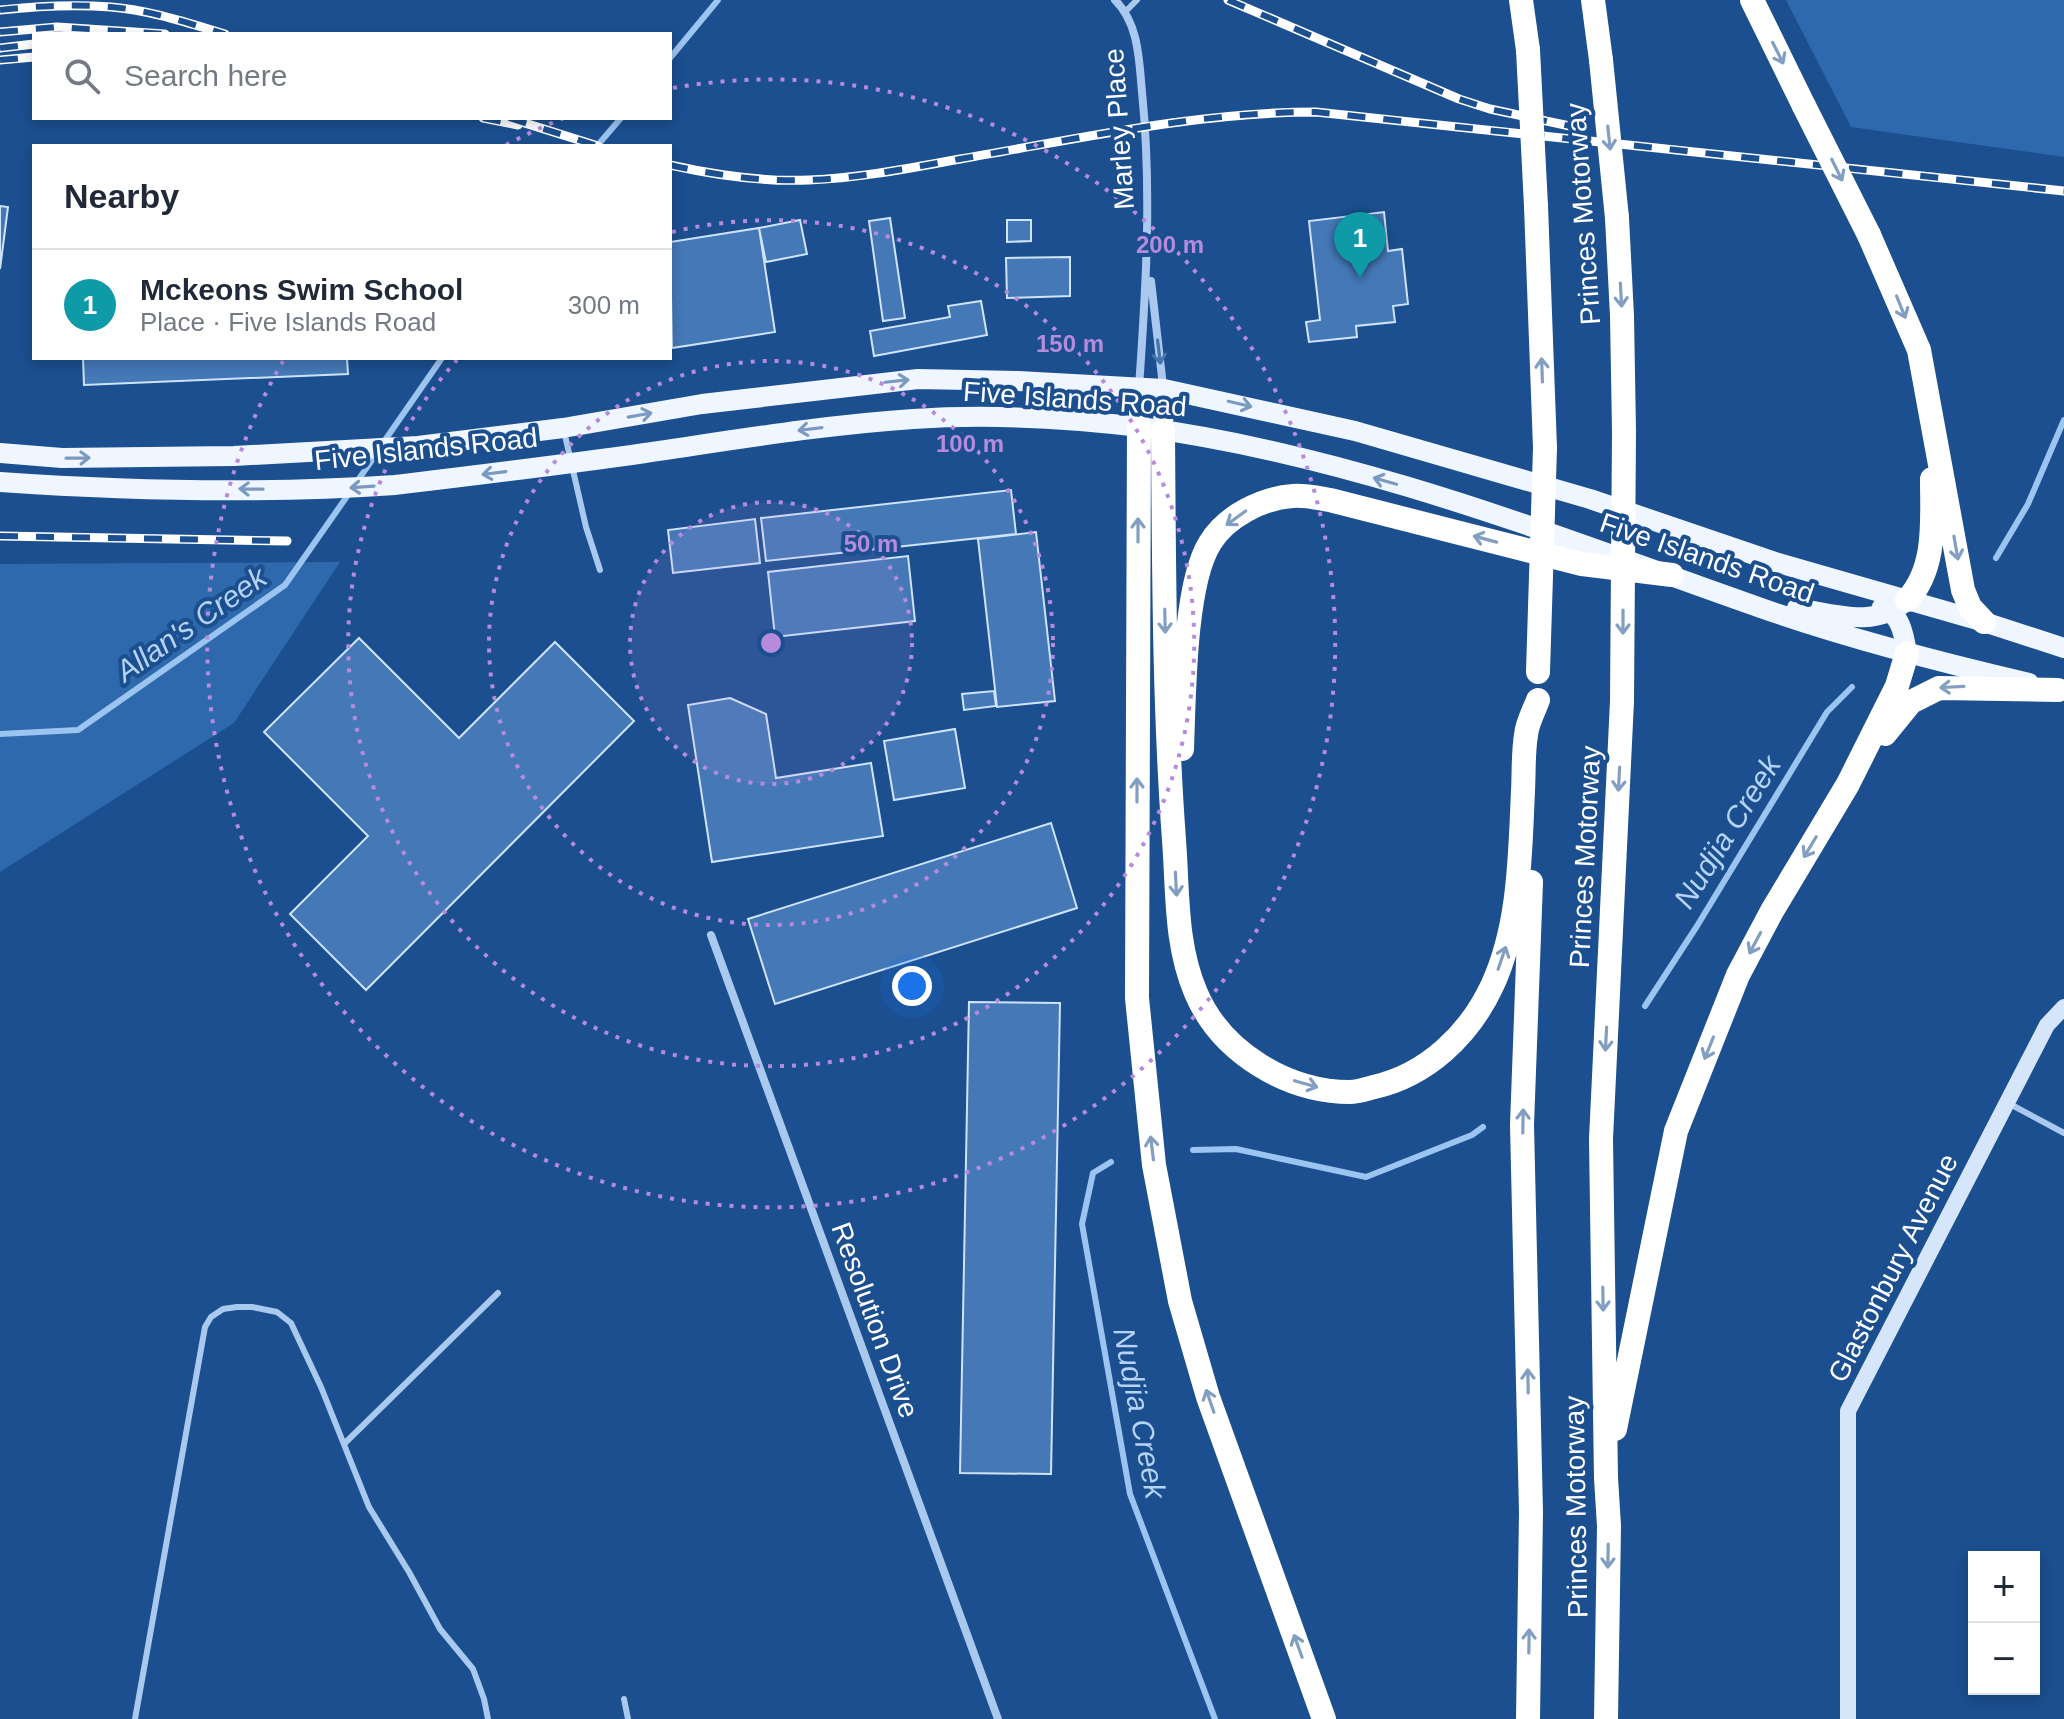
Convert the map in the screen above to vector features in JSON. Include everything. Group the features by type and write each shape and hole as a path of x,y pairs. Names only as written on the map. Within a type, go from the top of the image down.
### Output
{"highway":[{"name":"Princes Motorway","path":"1521,0 1528,50 1545,448 1522,1125 1531,1512 1528,1719"},
{"name":"Princes Motorway","path":"1593,0 1617,218 1624,432 1622,701 1601,1139 1609,1526 1606,1719"},
{"path":"1752,0 1869,235 1919,350 1963,590 1970,607 1984,622"},
{"path":"1900,606 1921,582 1930,544 1933,416"},
{"path":"1151,429 1167,748 1184,960 1197,996 1213,1021 1241,1052 1267,1070 1307,1087 1352,1092 1390,1083 1427,1066 1460,1036 1492,986 1507,945 1517,893 1526,733 1538,700"},
{"path":"1151,429 1137,998 1154,1165 1180,1301 1208,1397 1324,1719"},
{"path":"1171,806 1182,767 1186,657 1198,573 1209,543 1226,525 1249,509 1271,499 1295,495 1330,500 1582,564 1672,575"},
{"path":"1606,1478 1676,1131 1738,975 1772,911 1848,784 1897,686 1907,653"},
{"path":"1848,784 1905,709 1932,690 1958,686 2061,691"}],"main road":[{"name":"Five Islands Road","path":"0,453 62,458 351,451 418,446 563,428 702,404 918,379 1164,389 1355,431 1590,499 1900,606 1984,622 2064,648"},
{"path":"1139,388 1151,429"},
{"path":"1151,429 1164,389"},
{"name":"Five Islands Road","path":"0,482 77,487 329,490 395,485 808,429 914,419 1009,417 1151,429 1238,442 1381,480 1907,653 2061,691"},
{"path":"1726,595 1855,618 1875,618 1900,606 1907,653"},
{"name":"Glastonbury Avenue","path":"1848,1719 1848,1411 2047,1025 2064,1007"}],"street":[{"name":"Marley Place","path":"1115,0 1126,11 1137,41 1146,126 1148,260 1139,388"},
{"name":"Marley Place","path":"1148,260 1164,389"},
{"name":"Resolution Drive","path":"711,935 998,1719"}],"lane":[{"path":"1126,11 1137,0"},
{"path":"563,428 586,527 600,570"},
{"path":"2008,1103 2064,1133"},
{"path":"344,1444 498,1293"},
{"path":"135,1719 205,1327 211,1317 223,1309 252,1307 277,1312 291,1323 321,1387 369,1507 440,1629 473,1669 488,1719"},
{"path":"624,1699 628,1719"}],"shaded area":[{"path":"1786,0 2064,0 2064,157 1851,127"},
{"path":"340,562 234,723 0,872 0,564"}],"building":[{"path":"0,206 8,207 0,269"},
{"path":"1384,212 1388,251 1402,249 1408,304 1393,306 1395,322 1356,326 1357,337 1309,342 1306,322 1320,320 1309,221"},
{"path":"890,218 905,318 883,321 869,221"},
{"path":"800,220 807,254 766,262 759,228"},
{"path":"1007,220 1031,220 1031,241 1007,242"},
{"path":"759,228 775,332 672,348 672,242"},
{"path":"1070,257 1070,296 1007,298 1006,258"},
{"path":"981,301 987,335 874,356 870,331 950,317 948,306"},
{"path":"83,360 347,360 348,374 84,385"},
{"path":"1011,490 1016,534 766,561 761,518"},
{"path":"755,519 760,563 673,573 668,530"},
{"path":"1036,532 1055,701 997,707 978,539"},
{"path":"908,556 915,621 775,637 768,572"},
{"path":"359,638 459,738 555,642 634,721 366,990 290,914 368,836 264,732"},
{"path":"994,691 996,706 964,710 962,694"},
{"path":"730,698 766,714 776,778 871,763 883,836 712,862 688,705"},
{"path":"955,729 965,788 894,800 884,741"},
{"path":"1051,823 1077,908 775,1004 748,919"},
{"path":"969,1002 1060,1003 1051,1474 960,1473"}],"waterway":[{"name":"Allan's Creek","path":"672,56 718,0"},
{"name":"Allan's Creek","path":"599,144 619,120"},
{"name":"Allan's Creek","path":"383,443 441,360"},
{"name":"Nudjia Creek","path":"1996,558 2028,504 2064,420"},
{"name":"Allan's Creek","path":"356,483 377,453"},
{"name":"Allan's Creek","path":"0,734 78,730 285,585 350,492"},
{"name":"Nudjia Creek","path":"1645,1006 1827,712 1852,687"},
{"name":"Nudjia Creek","path":"1193,1150 1236,1149 1366,1177 1472,1135 1483,1127"},
{"name":"Nudjia Creek","path":"1111,1162 1093,1173 1082,1224 1130,1494 1215,1719"}],"railway":[{"path":"1228,0 1459,99 1490,109 1579,128"},
{"path":"0,10 55,6 111,7 154,14 219,32"},
{"path":"0,32 57,27 134,32"},
{"path":"0,48 32,44"},
{"path":"0,60 32,57"},
{"path":"672,165 757,179 828,179 1182,122 1316,112 2064,191"},
{"path":"493,120 518,125"},
{"path":"515,120 592,144"},
{"path":"0,536 287,541"}],"place":[{"name":"Mckeons Swim School","path":"1360,278"}]}
